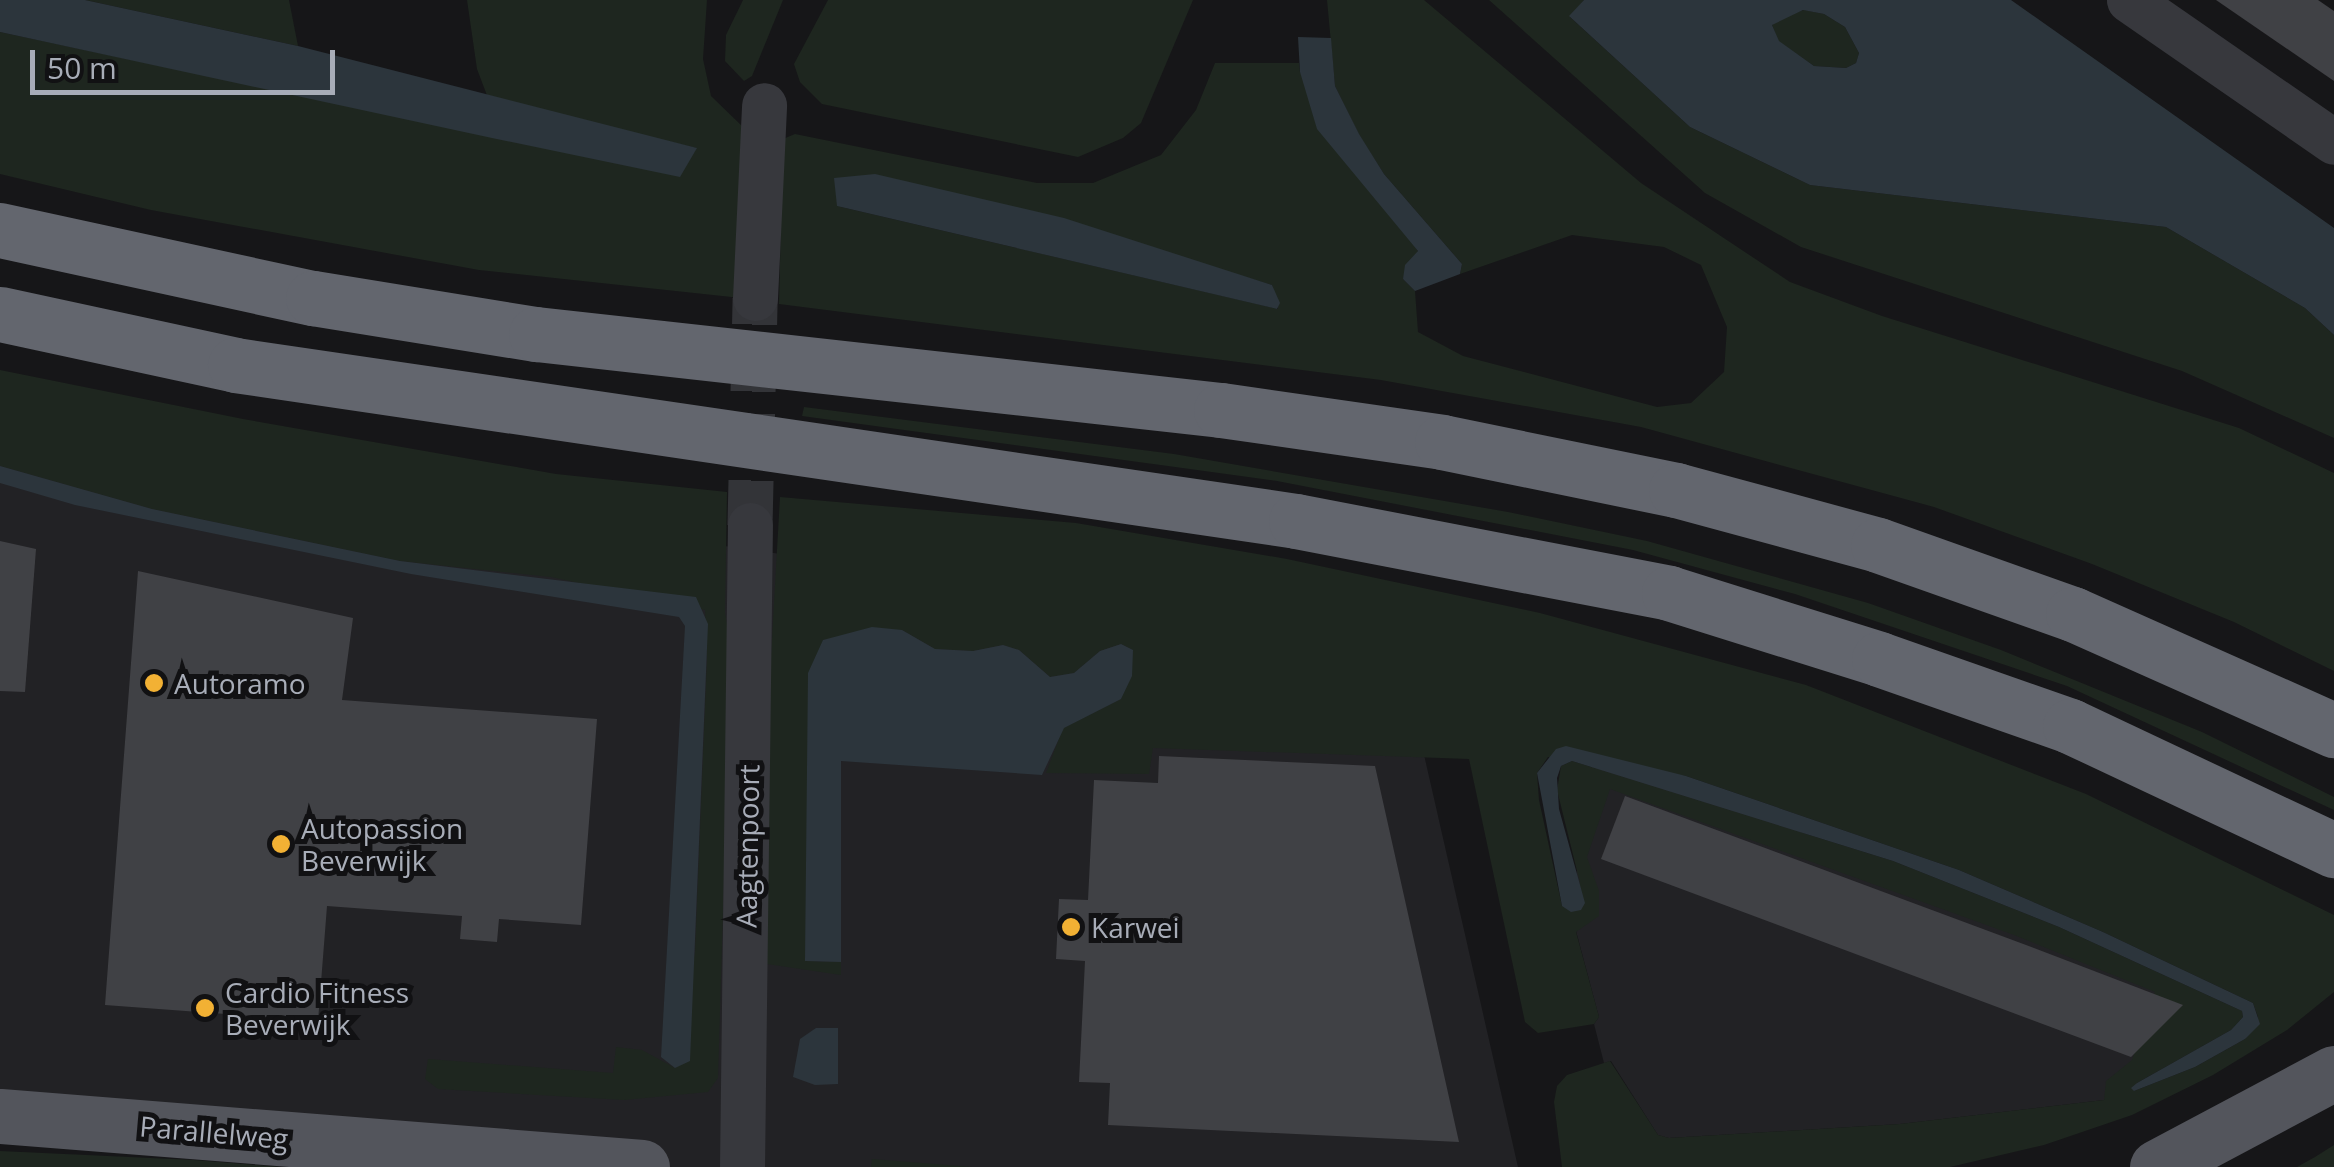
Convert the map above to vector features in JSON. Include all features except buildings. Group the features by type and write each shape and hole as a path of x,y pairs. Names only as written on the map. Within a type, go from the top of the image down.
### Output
{"highway":[{"path":"0,230 314,298 536,334 1221,410 1442,442 1657,486 1878,546 2072,614 2334,730"},
{"path":"0,314 235,365 1296,521 1669,594 1879,659 2070,726 2334,850"}],"main road":[{"path":"2158,1167 2334,1073"},
{"name":"Parallelweg","path":"0,1116 453,1159 642,1167"}],"street":[{"path":"2128,0 2334,142"},
{"path":"755,298 764,105"},
{"name":"Aagtenpoort","path":"742,1167 750,525"}],"shaded area":[{"path":"0,0 85,0 298,46 697,148 680,177 492,138 0,32"},
{"path":"85,0 289,0 298,46"},
{"path":"467,0 707,0 703,59 711,96 743,127 741,298 479,270 151,210 0,174 0,32 679,176 696,148 488,98 477,69"},
{"path":"743,0 783,0 752,76 744,81 725,61 726,35"},
{"path":"828,0 1193,0 1141,123 1123,138 1078,157 822,104 800,82 794,64"},
{"path":"1327,0 1424,0 1641,183 1790,282 1882,316 2239,428 2334,473 2334,671 2234,622 2092,564 1934,507 1641,427 1381,380 779,304 783,139 795,134 1037,183 1093,183 1161,155 1196,110 1215,63 1299,63 1300,72 1418,251 1403,279 1415,291 1418,332 1463,356 1657,407 1691,403 1724,372 1727,327 1701,265 1664,247 1572,235 1460,274 1462,264 1384,174 1335,86","holes":["837,206 1202,264 1272,285 1278,309"]},
{"path":"1489,0 1584,0 1570,17 1690,127 1810,185 2166,227 2305,308 2334,335 2334,438 2182,371 1801,247 1705,193"},
{"path":"1584,0 2011,0 2334,228 2334,335 2305,308 2166,227 1810,185 1690,127 1569,16","holes":["1803,10 1824,14 1845,27 1859,53 1856,63 1846,68 1814,66 1779,41 1772,25"]},
{"path":"1804,10 1824,14 1845,27 1859,53 1856,63 1846,68 1814,66 1778,41 1772,25 1780,17"},
{"path":"1298,37 1331,38 1335,86 1359,134 1384,174 1462,264 1460,274 1415,291 1403,279 1405,265 1418,251 1317,129 1300,72"},
{"path":"875,174 1064,218 1272,285 1280,303 1277,309 837,206 834,178"},
{"path":"0,370 243,419 556,474 727,492 725,613 731,646 718,1078 708,1092 624,1100 438,1089 425,1079 428,1059 613,1073 616,1047 642,1050 675,1068 695,952 707,658 705,610 551,577 400,561 152,509 0,466"},
{"path":"0,380 365,493 1399,645 1518,1167 672,1167 0,1119"},
{"path":"804,407 1174,454 1508,512 1647,541 1868,603 2001,650 2202,732 2334,797 2334,810 2067,686 1795,594 1633,550 1277,481 802,416"},
{"path":"0,466 152,509 400,561 696,597 708,624 690,1061 675,1068 661,1057 685,626 679,617 411,574 75,505 0,483"},
{"path":"780,497 1076,523 1287,559 1540,613 1806,685 2086,794 2334,915 2334,992 2287,1030 2213,1075 2132,1115 2044,1145 1950,1167 1562,1167 1554,1102 1557,1086 1567,1075 1610,1061 1658,1135 1669,1138 1900,1124 2104,1100 2106,1081 2132,1060 2155,992 2014,935 1610,789 1587,857 1599,891 1599,916 1576,932 1599,1017 1594,1024 1538,1033 1525,1022 1469,759 1153,748 1149,774 1046,773 1063,728 1121,699 1132,650 1121,644 1100,651 1074,673 1050,677 1019,650 1003,645 973,651 935,649 902,630 823,640 805,961 841,962 841,975 767,964 768,709","holes":["1548,757 1686,776 1959,870 2253,1003 2258,1017 2245,1039 2195,1067 2134,1091 2137,1083 2231,1030 2243,1017 2242,1011 2059,927 1893,861 1572,761 1561,766 1557,790 1580,883 1562,906 1539,800 1537,773"]},
{"path":"872,627 902,630 935,649 973,651 1003,645 1019,650 1050,677 1074,673 1100,651 1121,644 1133,650 1132,676 1121,699 1064,728 1042,775 841,761 841,962 805,961 808,673 823,640"},
{"path":"1566,746 1686,776 1959,870 2253,1003 2260,1024 2245,1039 2195,1067 2134,1091 2131,1088 2137,1083 2231,1030 2243,1017 2242,1011 2059,927 1893,861 1572,761 1561,766 1557,778 1559,809 1585,903 1581,910 1571,912 1562,906 1537,773 1556,749"},
{"path":"1592,764 1766,818 2242,1011 2104,1100 1900,1124 1669,1138 1658,1135 1611,1061 1604,1063 1594,1024 1599,1017 1571,912"},
{"path":"816,1028 838,1028 838,1084 815,1085 793,1077 800,1039"},
{"path":"2334,1145 2334,1167 2297,1167 2315,1157"},
{"path":"0,1151 194,1160 281,1167 0,1167"},
{"path":"872,1159 972,1167 871,1167"}],"tunnel":[{"path":"750,525 755,298"}],"place":[{"name":"Autoramo","path":"154,683"},
{"name":"Autopassion Beverwijk","path":"281,844"},
{"name":"Karwei","path":"1071,927"},
{"name":"Cardio Fitness Beverwijk","path":"205,1008"}]}
